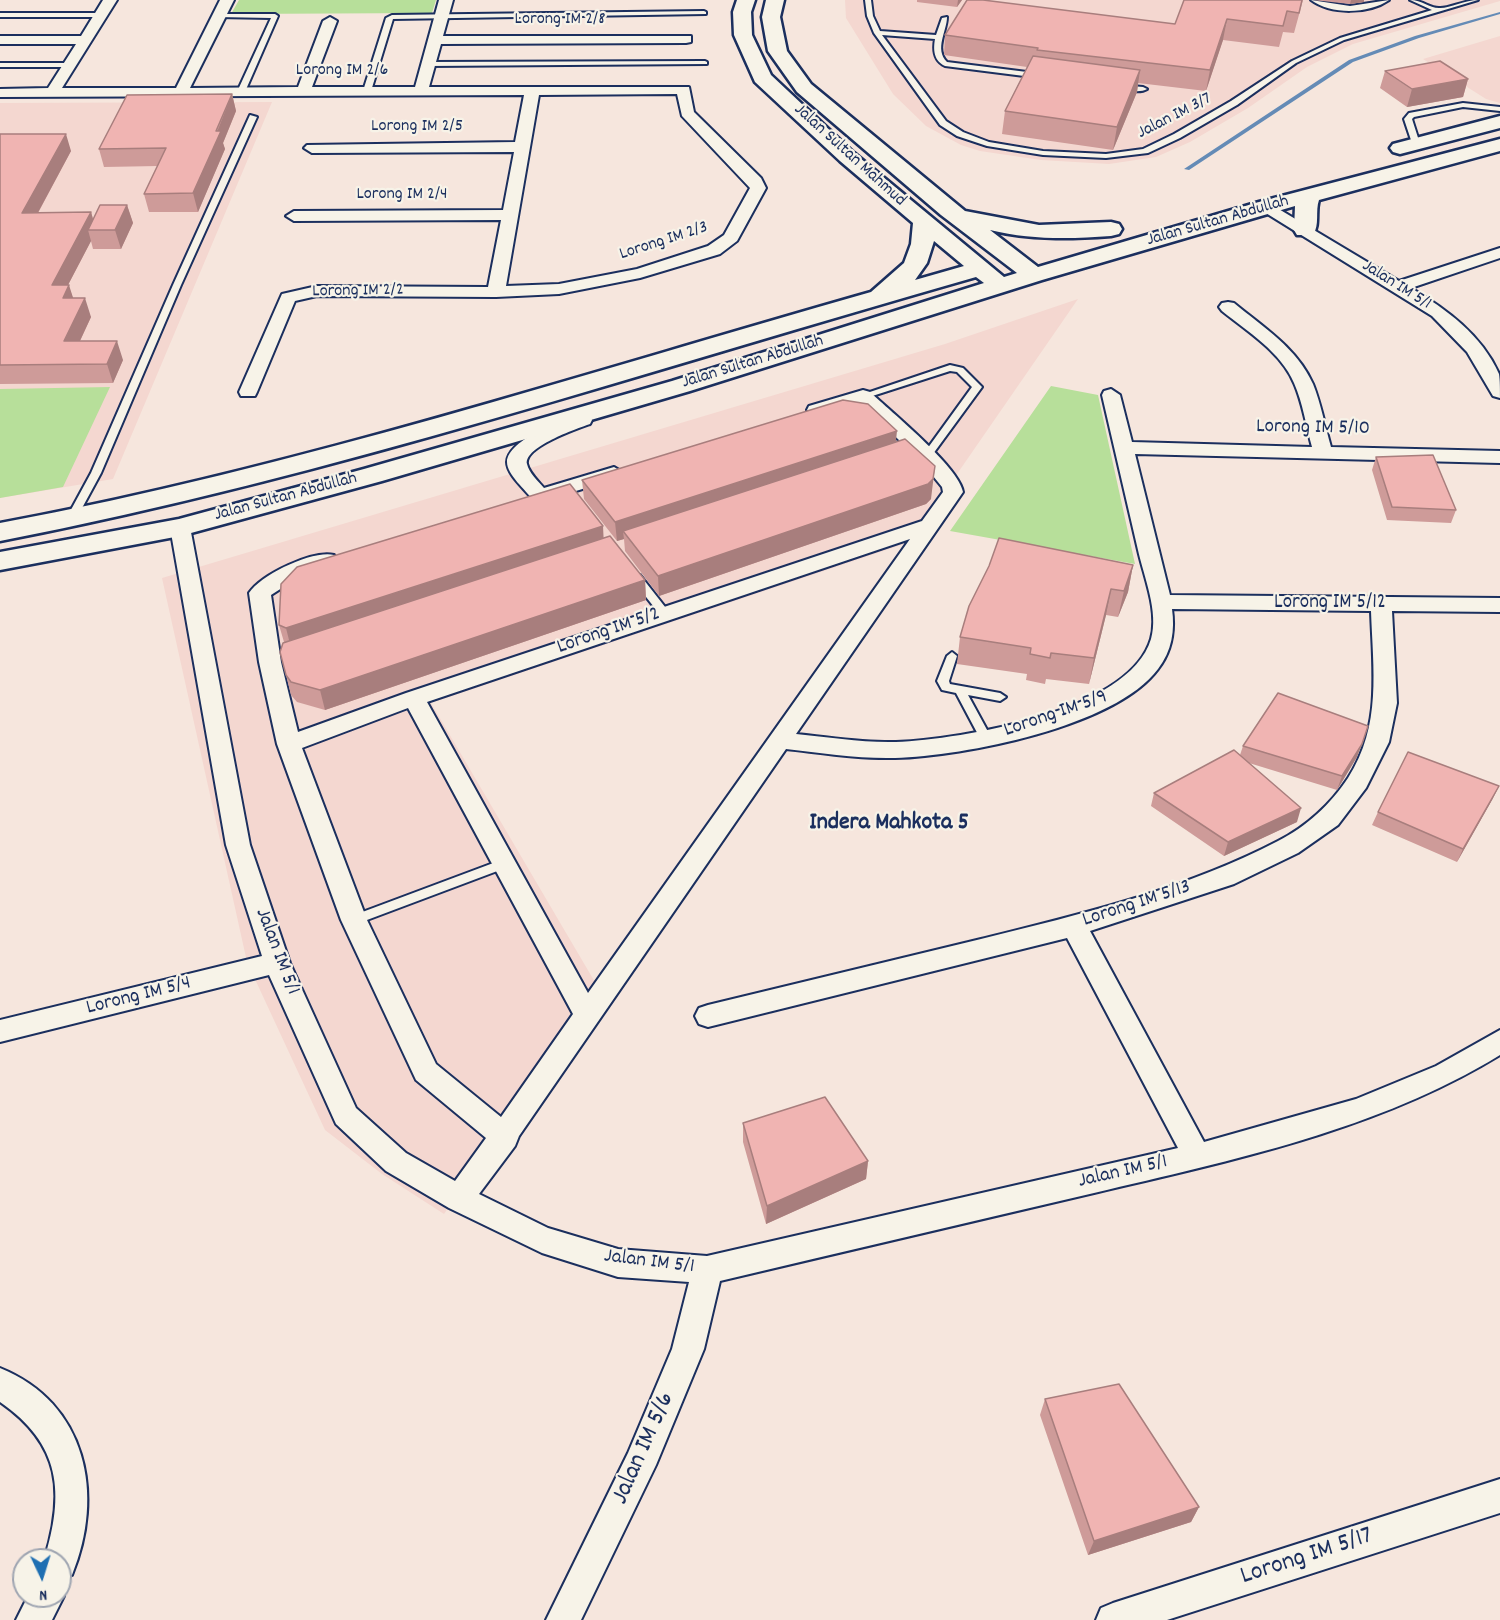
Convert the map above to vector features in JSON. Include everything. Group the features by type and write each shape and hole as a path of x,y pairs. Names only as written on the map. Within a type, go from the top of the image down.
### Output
{"main road":[{"name":"Jalan Sultan Mahmud","path":"746,0 742,12 743,35 762,78 847,157 990,277"},
{"name":"Jalan Sultan Mahmud","path":"775,0 771,17 778,51 804,88 949,210 1034,275"},
{"path":"1382,153 1500,122"},
{"name":"Jalan Sultan Abdullah","path":"0,532 71,519 211,487 373,444 862,302 990,277 1034,275 1267,207 1500,145"},
{"name":"Jalan Sultan Abdullah","path":"1189,208 1314,173"},
{"path":"1305,230 1305,208 1310,196"},
{"path":"949,210 993,225 1022,231 1047,233 1111,229"},
{"path":"862,302 889,289 912,269 921,256 924,221"},
{"name":"Jalan Sultan Abdullah","path":"0,561 180,527 373,475 681,386 990,277 1014,259 1133,223"}],"street":[{"path":"52,93 110,0"},
{"path":"181,92 227,0"},
{"path":"421,91 446,0"},
{"path":"303,92 330,21"},
{"name":"Lorong IM 2/8","path":"435,40 686,39"},
{"path":"0,40 85,40"},
{"path":"496,292 532,90"},
{"name":"Lorong IM 2/6","path":"0,93 684,90"},
{"name":"Lorong IM 2/3","path":"496,292 559,289 640,273 714,250 731,238 758,188 755,181 687,113 684,90"},
{"name":"Lorong IM 2/5","path":"312,148 522,147"},
{"name":"Jalan IM 5/1","path":"1267,207 1398,287 1462,332 1477,351 1500,393"},
{"name":"Lorong IM 2/4","path":"294,216 510,215"},
{"path":"1398,287 1500,253"},
{"name":"Lorong IM 2/2","path":"248,392 288,298 317,291 496,292"},
{"path":"1228,307 1277,348 1303,382 1323,453"},
{"path":"540,496 519,467 517,459 521,451 556,429 681,386"},
{"name":"Lorong IM 5/9","path":"782,740 896,750 986,739 1087,709 1118,694 1137,680 1153,661 1162,639 1160,602 1111,395"},
{"path":"459,1199 932,525 953,490 863,396 795,417"},
{"name":"Lorong IM 5/10","path":"1124,448 1500,457"},
{"path":"518,502 540,496 571,492 636,466"},
{"name":"Lorong IM 5/2","path":"289,744 414,698 932,525"},
{"name":"Jalan IM 5/1","path":"180,527 238,844 277,963 346,1116 396,1162 459,1199 542,1240 618,1263 707,1270 1197,1156 1360,1110 1446,1074 1500,1041"},
{"path":"349,553 293,570 272,582 260,593 275,660 289,744 354,920 426,1072 504,1137"},
{"name":"Lorong IM 5/12","path":"1160,602 1500,605"},
{"name":"Lorong IM 5/13","path":"708,1016 1074,926 1225,877 1289,847 1329,819 1359,782 1377,742 1386,704 1381,604"},
{"path":"414,698 588,1017"},
{"path":"1074,926 1197,1156"},
{"name":"Lorong IM 5/4","path":"0,1031 277,963"},
{"name":"Jalan IM 5/6","path":"563,1620 640,1466 684,1359 707,1270"},
{"path":"0,1383 35,1409 65,1448 75,1492 66,1548"},
{"name":"Lorong IM 5/17","path":"1113,1620 1500,1496"}],"lane":[{"name":"Jalan IM 3/7","path":"868,0 870,16 877,33 943,123 960,134 987,144 1031,151 1106,156 1145,151 1177,136 1234,103 1294,62 1342,39 1475,0"},
{"path":"1314,0 1320,3 1366,9 1386,0"},
{"path":"1413,0 1439,10"},
{"path":"367,91 389,18 442,14 704,13"},
{"path":"0,15 100,15"},
{"path":"219,16 275,16 241,92"},
{"path":"945,18 939,37 937,56 945,64 1050,77"},
{"path":"877,33 939,37"},
{"path":"428,64 705,63"},
{"path":"0,65 70,64"},
{"path":"1119,86 1143,89"},
{"path":"1416,144 1408,119 1412,115 1463,105 1500,109"},
{"path":"71,519 96,473 253,117"},
{"path":"863,396 950,368 960,370 977,387 917,452"},
{"path":"629,568 664,614"},
{"path":"952,656 943,684 960,690 1000,697"},
{"path":"960,690 986,739"},
{"path":"354,920 504,864"}],"shaded area":[{"path":"845,0 1500,1 1353,44 1307,67 1248,108 1190,142 1156,157 1109,164 1041,160 980,151 961,145 926,126 893,94 846,18"},
{"path":"1500,36 1500,103 1486,99 1423,59"},
{"path":"272,102 113,479 0,498 0,103"},
{"path":"1078,299 910,542 431,703 599,989 444,1214 382,1174 325,1130 247,962 162,578 945,344"}],"green space":[{"path":"239,0 436,0 432,13 231,14"},
{"path":"1051,386 1098,395 1135,564 950,531"},
{"path":"110,387 63,487 0,498 0,389"}],"building":[{"path":"967,0 983,0 1175,24 1184,0 1302,0 1299,13 1287,11 1283,26 1227,19 1210,70 1037,50 1038,48 945,35"},
{"path":"1033,56 1140,70 1117,127 1005,111"},
{"path":"1440,61 1468,79 1412,89 1385,71"},
{"path":"232,94 216,131 221,131 193,193 144,194 166,148 99,149 127,95"},
{"path":"0,134 66,134 22,213 91,212 52,285 69,285 63,298 85,298 64,341 117,341 107,364 0,365"},
{"path":"100,205 127,205 115,230 88,230"},
{"path":"843,400 868,404 897,431 615,522 582,480"},
{"path":"905,439 935,466 933,479 928,484 658,576 623,531"},
{"path":"1433,455 1456,510 1392,507 1376,457"},
{"path":"570,484 603,526 286,628 279,625 281,584 297,567"},
{"path":"610,536 645,580 320,690 291,682 286,675 280,652 283,643"},
{"path":"999,538 1133,565 1124,591 1111,589 1094,658 1051,653 1050,658 1030,654 1031,648 960,637 969,606 989,566"},
{"path":"1278,693 1368,726 1362,744 1342,776 1243,746"},
{"path":"1234,750 1301,808 1228,842 1154,793"},
{"path":"1408,752 1499,786 1463,849 1378,812"},
{"path":"825,1097 868,1161 767,1206 743,1123"},
{"path":"1119,1384 1199,1507 1094,1541 1045,1399"}],"waterway":[{"path":"1187,169 1351,61 1417,37 1500,13"}],"district":[{"name":"Indera Mahkota 5","path":"889,825"}]}
